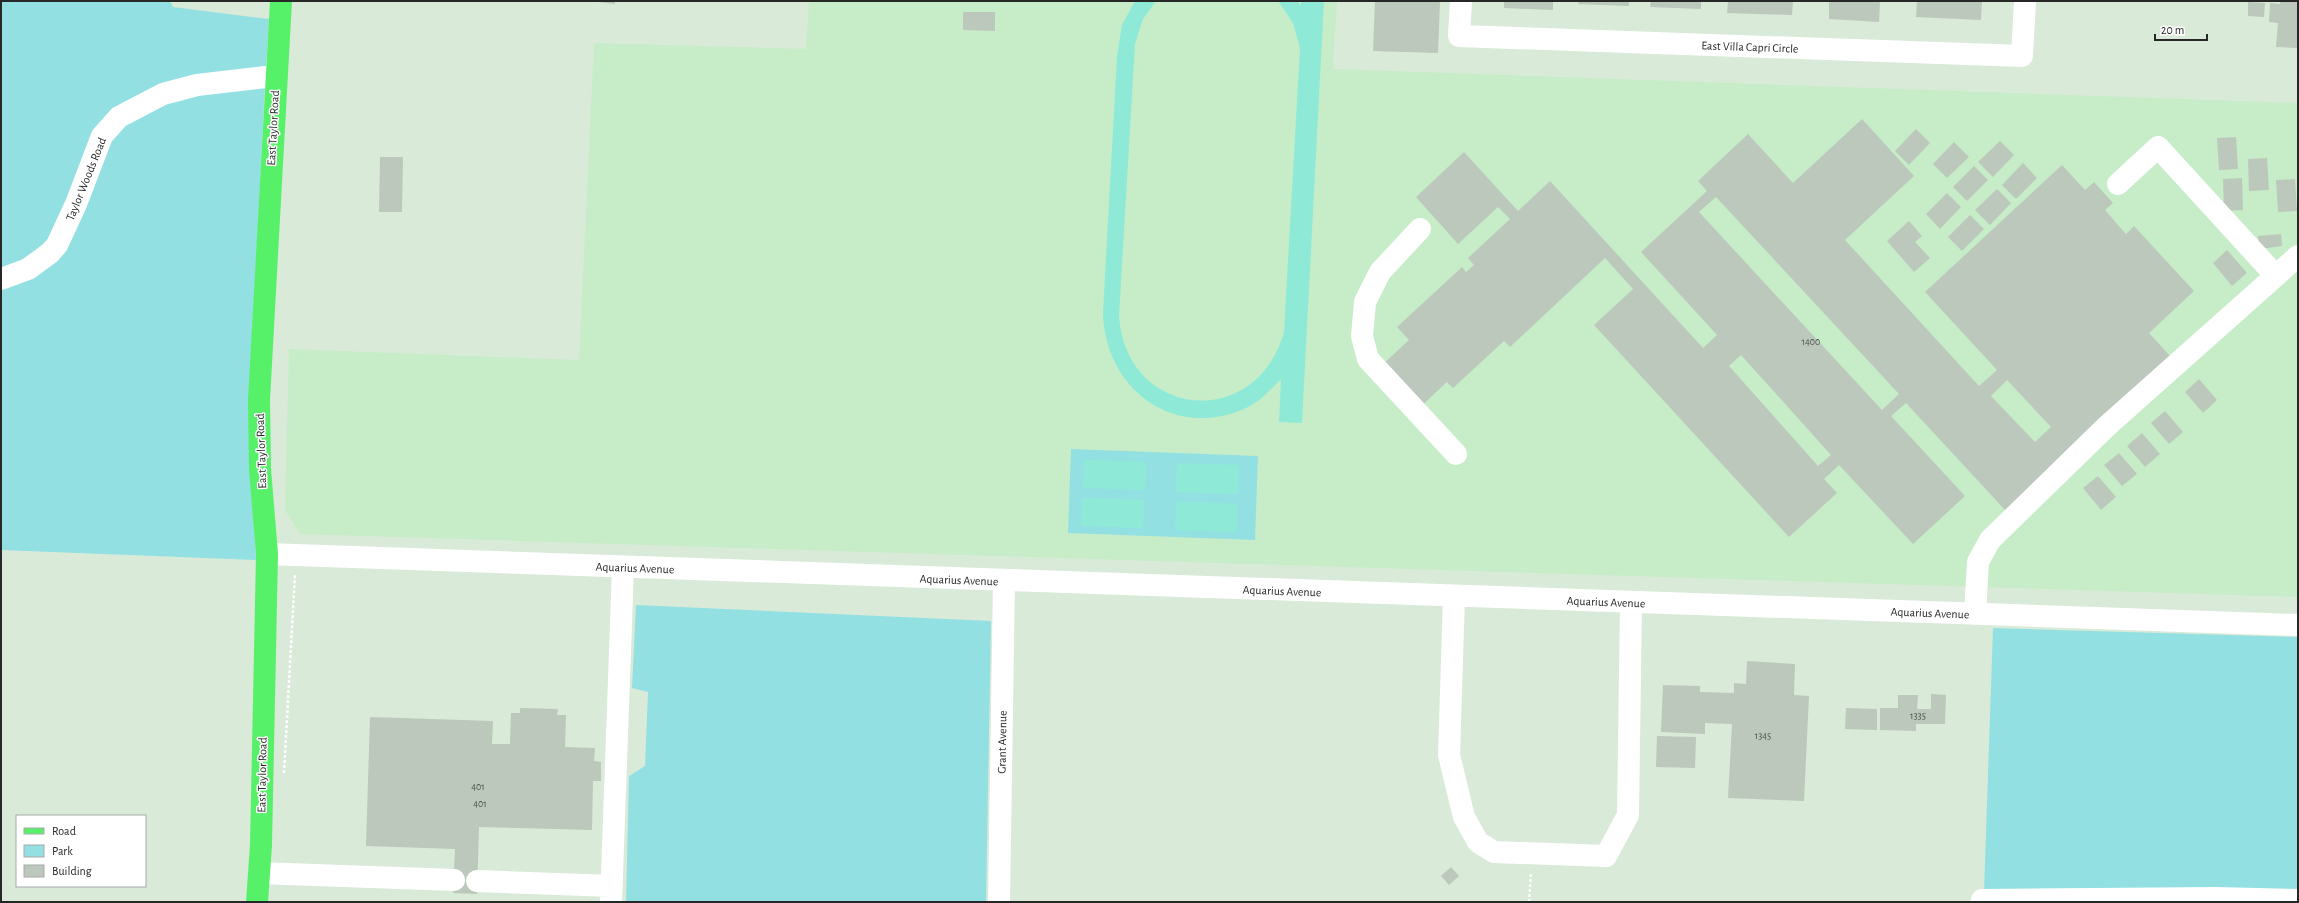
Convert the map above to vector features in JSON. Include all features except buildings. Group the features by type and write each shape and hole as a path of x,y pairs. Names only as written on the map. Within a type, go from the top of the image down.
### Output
{"main road":[{"name":"East Taylor Road","path":"257,902 267,554 260,469 259,400 275,76 281,1"}],"street":[{"name":"East Villa Capri Circle","path":"1461,1 1459,36 2022,56 2025,1"},
{"name":"Taylor Woods Road","path":"1,279 28,269 50,253 57,245 76,204 102,136 119,117 163,94 197,85 275,76"},
{"path":"2118,184 2158,147 2275,275"},
{"path":"1420,229 1380,272 1365,302 1362,336 1368,360 1456,454"},
{"path":"1975,614 1978,562 1990,540 2107,426 2298,256"},
{"name":"Aquarius Avenue","path":"267,554 623,568 2298,625"},
{"path":"477,881 611,894 623,568"},
{"name":"Grant Avenue","path":"999,902 1004,581"},
{"path":"1454,597 1449,755 1464,817 1478,842 1494,852 1532,854 1606,856 1628,815 1631,602"},
{"path":"259,873 454,880"},
{"path":"1982,900 2216,898 2298,900"}],"path":[{"path":"284,778 295,570"},
{"path":"1529,902 1532,854"}],"shaded area":[{"path":"809,1 1337,1 1333,69 2298,103 2298,597 300,534 285,510 289,349 579,360 594,43 806,49"},
{"path":"1135,1 1156,1 1143,19 1135,44 1119,316 1127,350 1144,376 1167,393 1194,400 1221,398 1247,386 1269,364 1284,332 1300,48 1293,23 1278,1 1297,1 1301,6 1301,1 1324,1 1302,423 1279,422 1281,379 1261,399 1246,408 1219,417 1194,418 1170,412 1148,401 1130,385 1116,365 1107,340 1103,313 1117,56 1122,25"},
{"path":"1084,460 1146,462 1145,490 1083,488"},
{"path":"1177,463 1239,465 1238,494 1176,492"},
{"path":"1082,498 1144,500 1143,528 1081,526"},
{"path":"1176,501 1237,504 1237,532 1175,530"}],"green space":[{"path":"1,1 170,1 173,7 269,19 266,68 196,76 92,133 67,202 48,240 23,261 1,269"},
{"path":"265,86 249,400 256,560 1,550 1,289 65,251 86,208 111,141 126,124 167,102 199,94"},
{"path":"1071,449 1258,456 1255,540 1068,533"},
{"path":"636,605 991,621 986,902 626,902 629,776 645,766 648,692 632,688"},
{"path":"1993,628 2298,637 2298,892 1984,891"}]}
